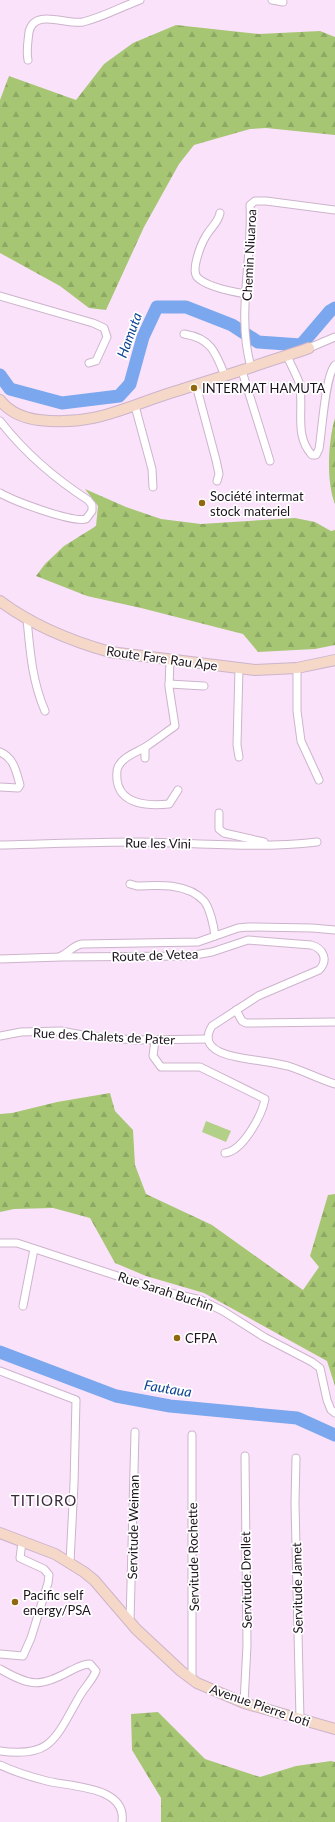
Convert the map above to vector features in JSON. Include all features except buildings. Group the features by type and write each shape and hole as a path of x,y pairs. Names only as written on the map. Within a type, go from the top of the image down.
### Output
{"main road":[{"path":"0,400 13,413 28,418 70,422 113,414 196,384 288,356 309,348"},
{"name":"Route Fare Rau Ape","path":"0,601 27,618 57,633 94,648 110,652 263,670 297,668 335,660"},
{"name":"Avenue Pierre Loti","path":"0,1533 56,1554 70,1562 94,1580 149,1642 192,1680 207,1688 244,1703 335,1729"}],"street":[{"path":"28,60 27,52 30,26 33,22 38,20 81,22 140,0"},
{"path":"272,0 283,2"},
{"name":"Chemin Niuaroa","path":"270,461 246,369 245,324 250,243 250,206 255,202 266,201 335,210"},
{"path":"220,213 215,225 204,241 196,261 195,272 197,277 203,281 218,287 246,294"},
{"path":"0,296 73,317 104,328 107,337 96,361 89,363"},
{"path":"184,334 203,339 212,348 225,376"},
{"path":"309,348 335,337"},
{"path":"288,356 299,383 301,434 305,448 312,455 316,455 319,450 328,384 332,368 335,365"},
{"path":"196,384 216,460 219,474 217,481"},
{"path":"135,406 152,469 153,487"},
{"path":"0,421 30,455 45,469 88,500 92,505 92,511 86,519 79,520 40,509 0,493"},
{"path":"27,618 33,673 36,687 45,711"},
{"path":"170,660 169,684 174,726 145,748 131,754 118,767 118,784 123,793 131,800 143,805 169,804 178,790"},
{"path":"239,668 237,745 239,757"},
{"path":"297,668 297,711 301,741 319,780"},
{"path":"169,684 204,686"},
{"path":"145,748 145,758"},
{"path":"0,752 6,755 13,763 20,785 18,788 0,786"},
{"path":"219,813 219,829 224,834 270,844"},
{"name":"Rue les Vini","path":"0,845 140,842 226,845 298,844 317,842"},
{"path":"130,884 136,886 175,887 198,896 205,902 214,926 215,936"},
{"path":"61,956 72,951 77,945 82,944 191,943 210,939 238,928 248,926 335,930"},
{"name":"Route de Vetea","path":"0,959 61,956 189,956 212,952 248,940 311,944 321,949 324,962 319,970 258,996 212,1026 209,1031 208,1039"},
{"path":"236,1010 242,1021 246,1023 335,1022"},
{"name":"Rue des Chalets de Pater","path":"0,1036 20,1032 60,1031 93,1037 155,1040 208,1039"},
{"path":"208,1039 210,1045 222,1053 290,1067 335,1084"},
{"path":"155,1040 154,1056 161,1067 200,1067 265,1099 262,1109 241,1144 230,1153 225,1153"},
{"name":"Rue Sarah Buchin","path":"0,1243 17,1244 34,1249 166,1292 201,1300 223,1311 264,1337 312,1362 320,1368 327,1400 331,1410 335,1413"},
{"path":"23,1306 34,1249"},
{"path":"0,1371 76,1400 70,1562"},
{"name":"Servitude Weiman","path":"130,1622 135,1432"},
{"name":"Servitude Rochette","path":"192,1435 192,1680"},
{"name":"Servitude Drollet","path":"244,1703 247,1652 245,1456"},
{"name":"Servitude Jamet","path":"296,1458 295,1503 300,1719"},
{"path":"0,1654 23,1656 31,1638 48,1583 49,1575 44,1569 20,1558 22,1542"},
{"path":"0,1668 21,1681 40,1684 56,1679 84,1664 90,1664 96,1671 93,1678 80,1695 55,1739 43,1749 33,1752 17,1754 0,1751"},
{"path":"0,1765 45,1780 100,1791 113,1799 120,1806 122,1812 122,1822"}],"green space":[{"path":"176,25 259,34 320,31 335,37 335,135 266,128 250,129 194,145 179,164 144,227 106,310 89,308 60,286 0,253 0,100 9,76 76,100 104,64 133,43"},
{"path":"335,418 335,504 330,485 329,461"},
{"path":"85,489 126,507 161,519 201,524 295,518 315,522 331,531 335,530 335,645 315,649 258,652 243,634 87,596 36,576 45,564 64,546 96,526 98,506"},
{"path":"110,1093 115,1111 133,1130 135,1165 146,1194 212,1225 303,1290 319,1267 310,1256 328,1195 335,1194 335,1386 327,1361 204,1293 146,1276 115,1263 90,1218 53,1208 14,1209 0,1212 0,1114 12,1113 57,1102"},
{"path":"206,1121 231,1131 226,1142 202,1132"},
{"path":"158,1712 205,1759 260,1777 296,1766 331,1761 335,1762 335,1822 161,1822 161,1798 132,1750 131,1714"}],"waterway":[{"name":"Hamuta","path":"0,375 10,389 62,403 119,396 130,384 143,337 157,307 186,307 232,325 258,342 301,345 330,311 335,308"},
{"name":"Fautaua","path":"0,1352 116,1396 170,1406 297,1418 335,1435"}],"place":[{"name":"INTERMAT HAMUTA","path":"194,388"},
{"name":"Société intermat stock materiel","path":"202,503"},
{"name":"CFPA","path":"177,1338"},
{"name":"Pacific self energy/PSA","path":"15,1602"}],"district":[{"name":"TITIORO","path":"44,1500"}]}
